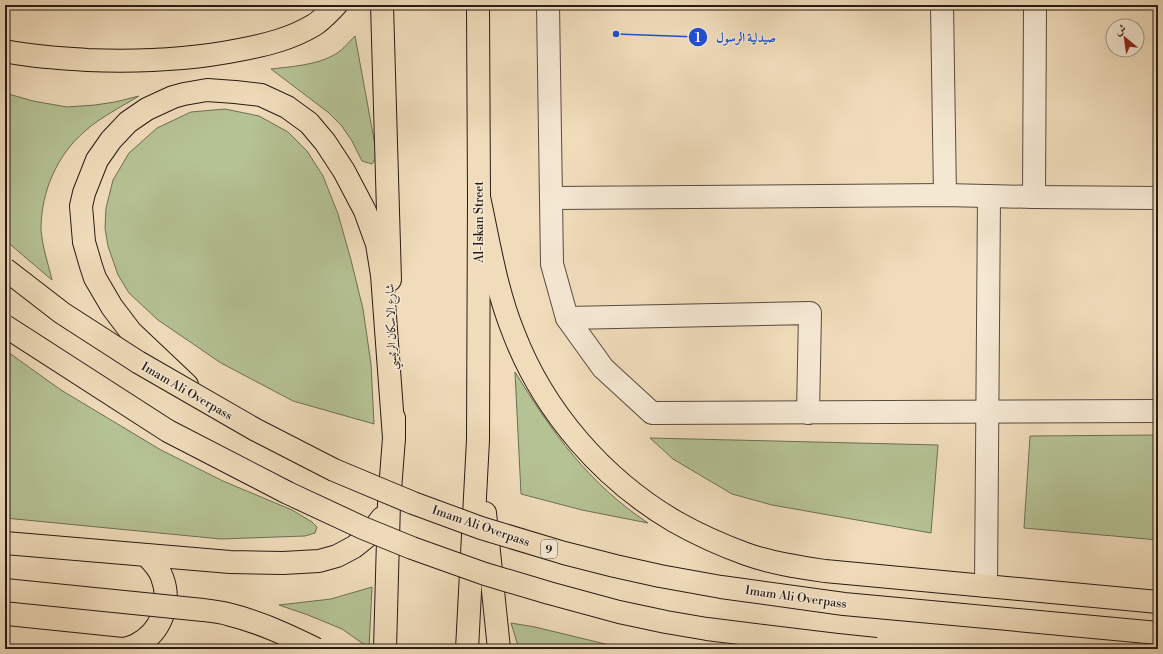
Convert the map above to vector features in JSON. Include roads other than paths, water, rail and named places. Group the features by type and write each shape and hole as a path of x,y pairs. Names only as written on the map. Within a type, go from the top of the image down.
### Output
{"main road":[{"path":"6,50 57,58 112,61 171,60 224,53 265,45 293,36 315,25 336,5"},
{"name":"شارع الاسكان الرئيسي","path":"382,5 394,438 389,503 385,649"},
{"name":"Al-Iskan Street","path":"478,5 480,197 478,440"},
{"path":"204,400 131,332 112,307 95,278 91,266 84,242 81,206 88,181 97,160 120,129 138,114 164,101 184,94 207,90 260,95 287,107 309,123 325,142 344,171 365,210 377,244 382,275 394,438"},
{"path":"480,197 499,292 514,335 533,376 557,414 582,445 610,474 641,499 674,521 710,540 747,554 786,565 825,571 1158,602"},
{"name":"Imam Ali Overpass","path":"5,269 62,313 138,362 256,430 334,470 413,503 481,528 564,553 608,564 660,576 721,587 844,604 1158,633"},
{"path":"5,326 168,431 288,493 362,528 412,548 485,574 549,593 646,618 707,629 876,649"},
{"path":"467,649 478,440"},
{"path":"478,440 499,649"},
{"path":"5,543 230,562 283,563 319,561 337,556 359,543 381,520 389,503"},
{"path":"5,637 123,649 136,645 148,637 157,627 163,616 166,602 166,589 162,576 155,564 146,555"},
{"path":"5,590 230,614 253,621 316,649"}],"street":[{"path":"548,5 552,264 567,318 603,368 652,414 1158,411"},
{"path":"942,5 945,195"},
{"path":"1034,198 1035,5"},
{"path":"552,198 945,195 1034,198 1158,198"},
{"path":"986,586 989,196"},
{"path":"567,318 810,313 808,413"}],"place":[{"name":"صيدلية الرسول","path":"616,34"}]}
